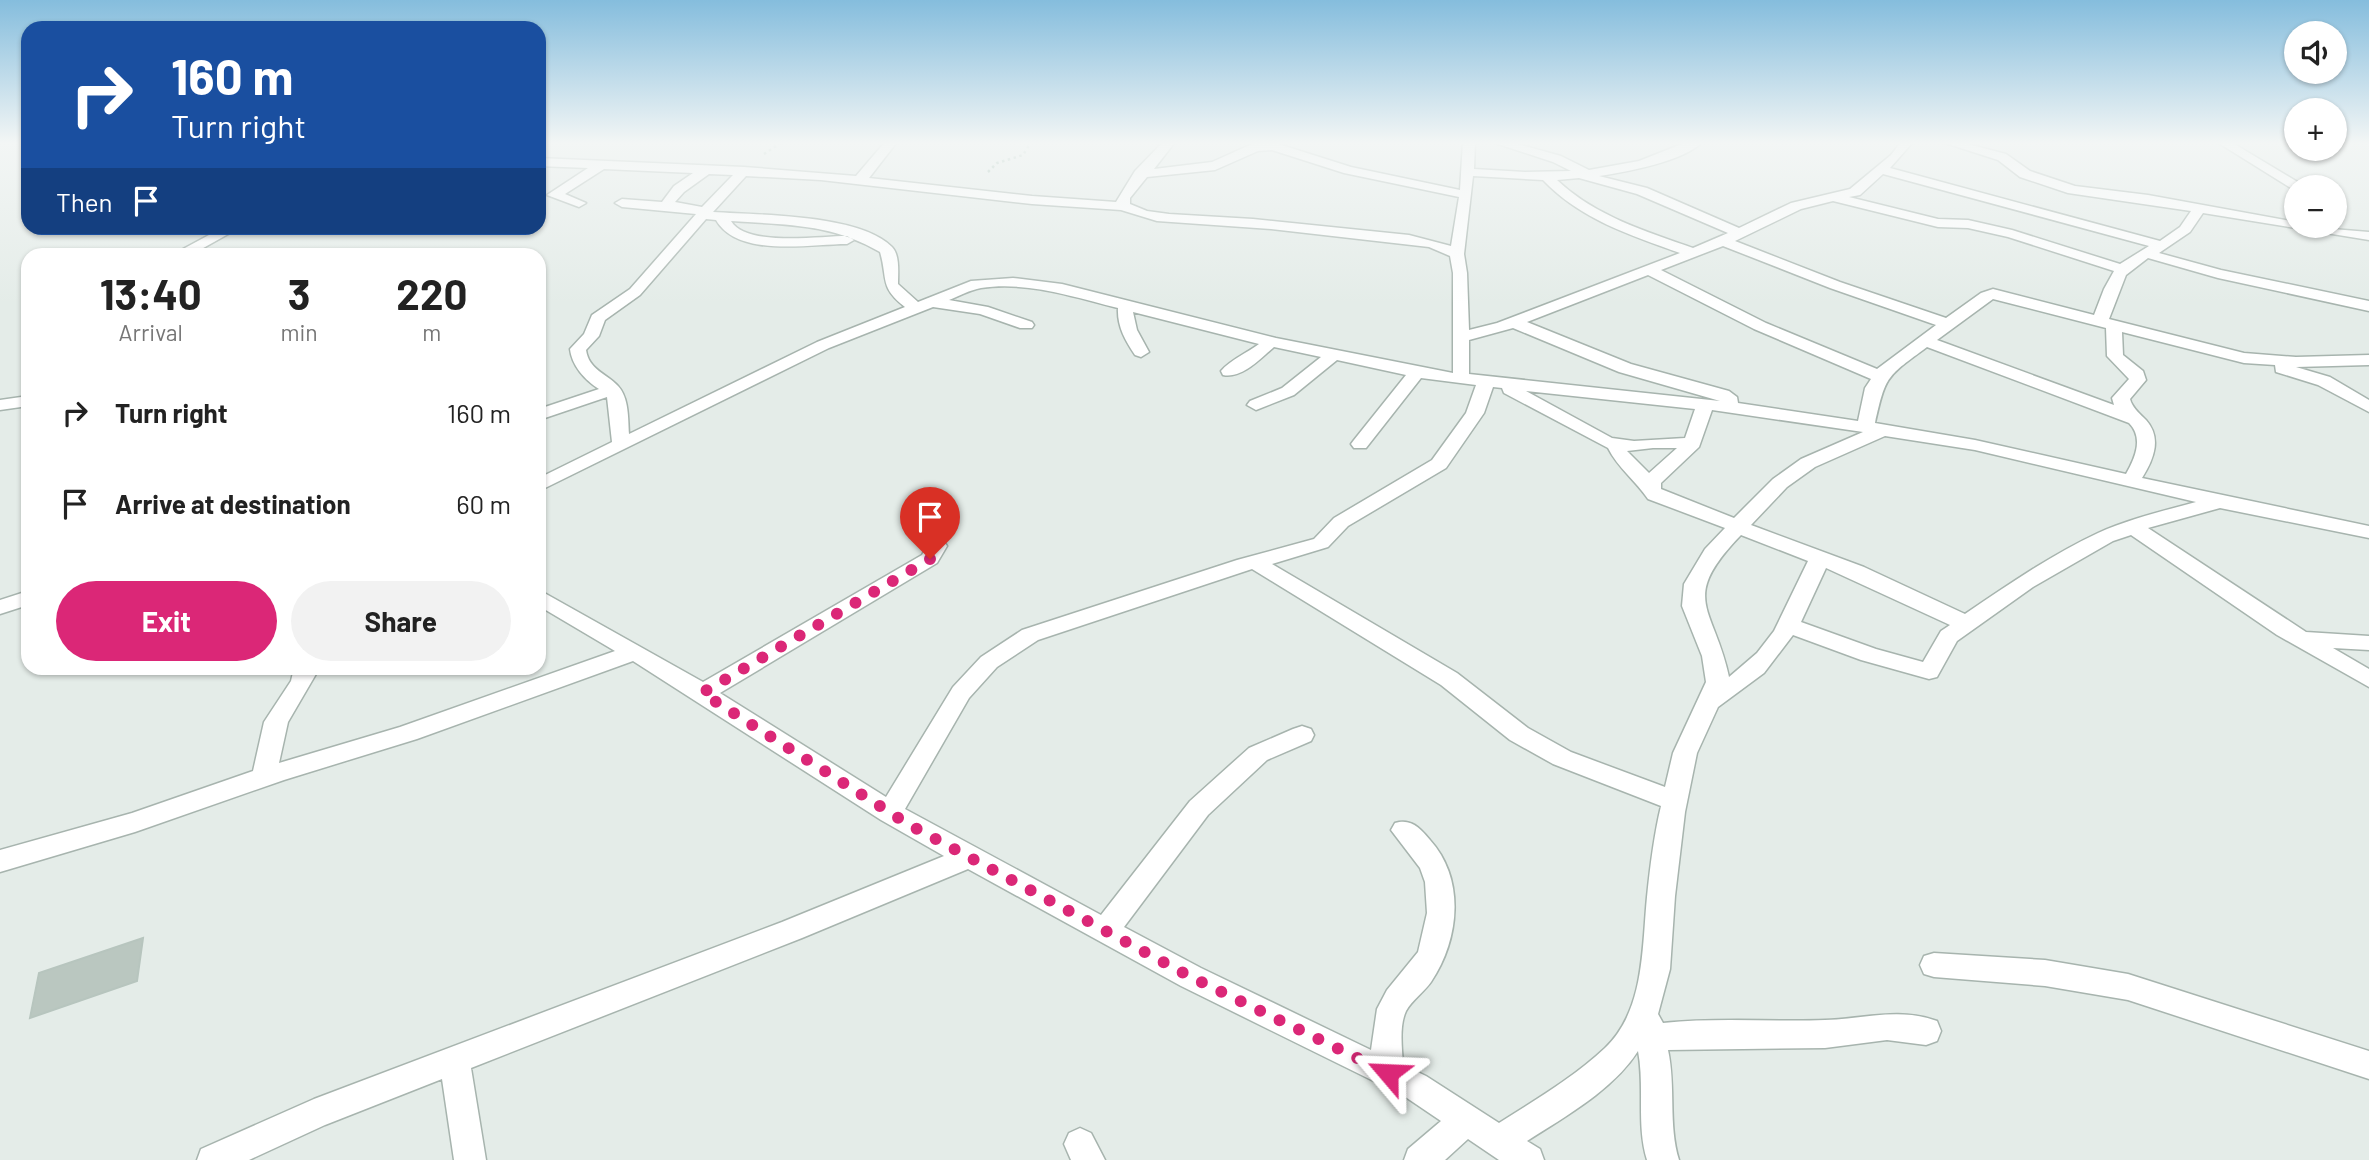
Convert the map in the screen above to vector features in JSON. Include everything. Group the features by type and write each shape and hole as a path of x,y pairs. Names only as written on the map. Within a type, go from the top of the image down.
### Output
{"street":[{"path":"558,196 579,203"},
{"path":"666,205 671,196"},
{"path":"621,444 617,401 612,390 591,376 578,355 578,349 591,336 598,318 643,284 721,196"},
{"path":"999,196 1123,206 1135,212 1158,216 1248,222 1407,240 1441,245 1457,254"},
{"path":"1123,206 1124,196"},
{"path":"1461,379 1461,273 1457,254 1466,196"},
{"path":"1568,196 1581,208 1601,218 1693,253"},
{"path":"1654,196 1740,233"},
{"path":"1462,337 1511,322 1693,253 1796,206 1842,196"},
{"path":"1979,196 2163,246"},
{"path":"2124,196 2284,222"},
{"path":"1836,198 1938,223 1968,224 2012,234 2124,270"},
{"path":"622,203 666,205 721,217 824,224 860,234 886,249 889,254 891,284 900,295 924,305 983,310 1026,325"},
{"path":"2130,482 2143,465 2146,436 2144,427 2122,404 2121,398 2138,380 2137,375 2115,356 2105,301 2128,264 2163,246 2192,225 2198,209"},
{"path":"721,217 726,227 734,234 762,242 823,239 870,241"},
{"path":"2347,232 2369,236"},
{"path":"193,248 218,235"},
{"path":"1723,241 1835,285 1949,324"},
{"path":"2148,254 2218,274 2369,306"},
{"path":"1649,270 1760,326 1880,377"},
{"path":"546,482 823,345 976,284 996,281 1062,289 1271,342 1417,372 1494,383 1741,409 1975,445 2220,502 2369,532"},
{"path":"1874,428 1874,388 1880,377 1924,341 1986,296 1993,294 2256,359 2324,381 2369,407"},
{"path":"1126,305 1124,319 1127,330 1141,352"},
{"path":"1511,322 1626,368 1723,395 1741,409"},
{"path":"1924,341 2135,419"},
{"path":"1229,372 1271,342"},
{"path":"1256,405 1285,395 1302,385 1333,355"},
{"path":"2256,359 2296,362 2369,360"},
{"path":"1360,443 1417,372"},
{"path":"1494,383 1615,445 1693,443"},
{"path":"890,813 961,693 989,662 1030,635 1321,543 1341,522 1439,464 1494,383"},
{"path":"546,413 612,390"},
{"path":"0,405 21,402"},
{"path":"1651,485 1693,443 1702,422 1704,405"},
{"path":"1662,1160 1659,1147 1657,1070 1648,1023 1656,969 1661,896 1674,801 1685,753 1718,682 1713,656 1693,606 1695,584 1712,553 1780,483 1808,463 1874,428"},
{"path":"1615,445 1623,460 1651,485 1655,495 1734,528 1819,557 1967,624"},
{"path":"1788,625 1869,655 1928,671 1950,636 2026,582 2106,537 2220,502"},
{"path":"702,693 930,559 937,546 932,537 913,523"},
{"path":"2133,527 2299,639 2369,679"},
{"path":"1709,702 1763,663 1788,625 1805,585 1816,572 1819,557"},
{"path":"1254,562 1401,648 1530,740 1599,774 1674,801"},
{"path":"0,607 21,600"},
{"path":"546,601 702,693 890,813 1191,977 1415,1087 1528,1160"},
{"path":"2299,639 2369,643"},
{"path":"0,861 135,822 265,776 421,729 634,652"},
{"path":"265,776 276,720 299,688 305,675"},
{"path":"1106,930 1199,808 1258,754 1302,735"},
{"path":"1388,1073 1386,1032 1392,1006 1422,971 1436,942 1441,914 1442,888 1426,854 1404,830"},
{"path":"213,1160 314,1114 792,930 970,857"},
{"path":"1934,965 2045,973 2128,987 2369,1065"},
{"path":"1500,1141 1564,1099 1617,1057 1640,1023 1695,1032 1825,1034 1903,1025 1926,1031"},
{"path":"454,1060 470,1160"},
{"path":"1420,1160 1467,1120"}],"building":[{"path":"143,938 137,981 30,1018 39,973"}],"route":[{"path":"930,559 702,693 908,824 1191,977 1388,1073"}]}
